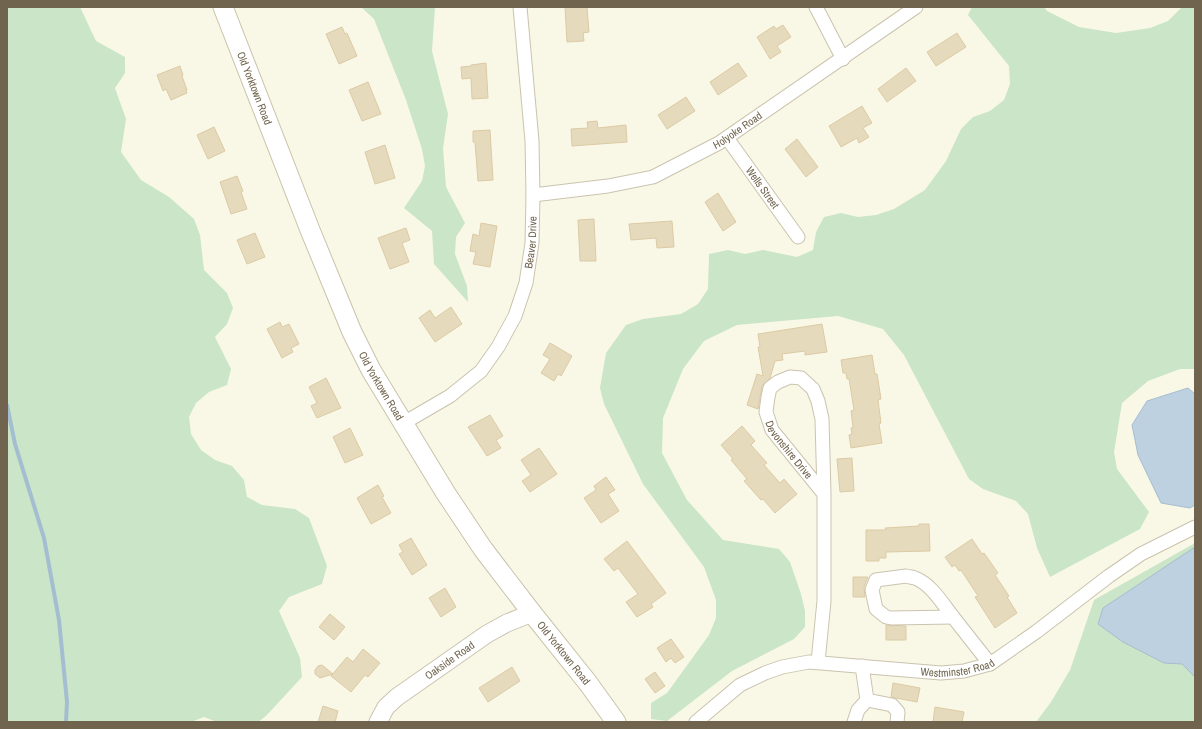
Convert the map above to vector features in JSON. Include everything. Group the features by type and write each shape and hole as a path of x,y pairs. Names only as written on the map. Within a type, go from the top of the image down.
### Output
{"main road":[{"name":"Old Yorktown Road","path":"223,7 313,238 352,332 371,370 402,424 483,549 588,683 616,722"}],"street":[{"name":"Beaver Drive","path":"402,424 450,396 481,371 498,347 515,316 526,283 532,243 532,140 520,7"},
{"path":"816,7 843,59"},
{"name":"Holyoke Road","path":"533,195 608,186 653,177 727,138 916,7"},
{"name":"Wells Street","path":"727,138 798,237"},
{"name":"Devonshire Drive","path":"818,662 824,601 824,494 822,419 818,401 812,389 801,378 790,378 778,382 770,388 766,412 772,430 824,494"},
{"name":"Westminster Road","path":"696,722 740,685 765,673 796,664 818,662 942,673 964,671 990,664 1036,632 1109,576 1141,554 1195,527"},
{"path":"953,617 891,618 886,616 876,609 874,602 872,590 876,580 906,576 915,578 930,589 953,617 990,664"},
{"name":"Oakside Road","path":"378,722 386,707 397,697 487,634 507,623 532,613"},
{"path":"862,666 867,700"},
{"path":"854,722 858,710 867,700"},
{"path":"867,700 892,705 898,712 897,722"}],"green space":[{"path":"7,7 80,7 96,41 125,57 125,73 115,88 126,119 121,152 141,180 169,197 194,219 200,235 204,270 227,293 233,308 227,324 215,337 231,369 227,385 209,392 196,403 189,417 191,434 201,450 215,460 232,466 244,480 247,497 262,505 295,509 309,518 327,566 322,584 289,597 279,611 300,658 302,677 266,716 258,722 217,722 204,717 191,722 7,722"},
{"path":"361,7 435,7 432,51 448,114 443,148 446,187 465,223 456,237 455,254 467,286 468,302 434,264 432,231 404,208 422,181 425,166 422,149 406,100 374,19"},
{"path":"972,7 1044,7 1047,11 1079,27 1116,33 1150,28 1168,21 1182,7 1195,7 1195,369 1180,369 1148,381 1122,403 1114,452 1117,469 1149,512 1140,529 1050,577 1037,548 1028,514 1016,501 983,489 969,479 904,355 883,329 838,316 737,325 704,341 683,369 663,418 662,453 687,500 723,540 779,549 790,562 805,611 805,627 794,639 732,671 667,721 651,719 651,703 667,693 709,635 716,618 716,600 704,567 643,484 604,404 600,388 606,353 626,325 643,319 681,314 698,304 708,289 709,254 728,250 745,254 763,250 797,257 813,250 816,232 824,217 841,213 858,217 876,215 894,209 925,190 946,161 961,129 973,117 990,111 1004,100 1010,84 1009,66 968,15"},
{"path":"1195,543 1195,722 1036,722 1051,702 1070,670 1094,600"}],"water":[{"path":"1188,388 1195,394 1195,505 1190,508 1161,503 1138,455 1132,425 1147,401"},
{"path":"1195,547 1195,677 1182,664 1164,663 1123,642 1098,624 1103,608"}],"building":[{"path":"565,7 587,7 589,32 583,33 584,41 567,42"},
{"path":"783,25 791,37 777,46 781,52 770,59 757,37 774,26 776,29"},
{"path":"342,27 345,34 347,33 357,56 339,64 326,34"},
{"path":"957,33 966,47 936,66 927,52"},
{"path":"486,63 488,98 472,99 471,78 462,79 461,67"},
{"path":"738,63 747,76 718,95 710,82"},
{"path":"180,66 187,93 171,100 166,89 163,91 157,75"},
{"path":"906,68 916,81 887,102 878,89"},
{"path":"368,82 381,114 362,121 349,90"},
{"path":"686,97 695,111 667,129 658,115"},
{"path":"862,106 872,123 863,128 869,137 859,143 857,138 841,147 829,126"},
{"path":"597,121 598,128 626,125 627,142 572,146 571,129 588,128 587,122"},
{"path":"214,127 225,151 208,159 197,135"},
{"path":"490,130 493,180 478,181 473,131"},
{"path":"797,139 818,167 806,177 785,149"},
{"path":"385,145 395,178 375,184 365,152"},
{"path":"237,176 243,191 241,192 247,209 231,214 220,182"},
{"path":"718,193 736,222 723,231 705,202"},
{"path":"594,219 596,261 580,261 578,220"},
{"path":"672,221 674,247 657,248 656,238 631,240 629,224"},
{"path":"481,223 497,226 490,267 473,264 476,252 470,251 473,234 479,236"},
{"path":"406,228 410,240 402,243 409,262 390,269 378,238"},
{"path":"255,233 265,257 247,264 237,240"},
{"path":"451,307 462,324 435,342 419,318 430,310 435,318"},
{"path":"280,322 282,327 289,324 299,344 291,348 293,352 282,358 267,329"},
{"path":"822,324 827,352 805,355 805,351 782,354 783,360 775,361 770,378 762,386 758,409 747,405 757,374 763,376 758,347 760,347 758,334"},
{"path":"550,343 572,356 561,376 558,374 554,381 541,373 550,359 543,355"},
{"path":"872,355 881,399 878,400 881,423 879,424 882,443 851,448 849,435 852,434 851,428 853,427 851,411 854,410 849,379 847,379 846,373 843,373 841,360"},
{"path":"326,378 341,408 317,418 311,406 317,403 309,387"},
{"path":"490,415 503,436 496,440 501,448 487,456 468,427"},
{"path":"742,426 755,441 751,445 767,463 764,465 780,483 784,479 797,494 775,513 744,481 747,479 721,445"},
{"path":"350,428 363,455 345,463 333,437"},
{"path":"539,448 557,474 530,492 522,481 531,475 521,460"},
{"path":"852,458 854,491 840,492 837,459"},
{"path":"606,477 615,490 608,494 619,511 601,523 584,498 596,490 594,486"},
{"path":"378,485 384,496 382,497 391,513 371,524 357,498"},
{"path":"919,524 929,524 930,551 886,552 886,558 879,558 879,561 866,561 866,530 886,530 885,528 919,526"},
{"path":"411,538 427,565 412,575 399,554 403,552 399,545"},
{"path":"972,539 998,573 995,575 1009,596 1007,597 1017,613 995,628 975,597 978,596 961,570 959,571 955,565 952,567 945,557"},
{"path":"627,541 666,593 651,604 653,607 637,617 626,602 638,594 618,568 614,571 604,559"},
{"path":"853,577 868,577 864,587 865,597 853,597"},
{"path":"445,588 456,607 441,617 429,598"},
{"path":"330,614 345,627 334,640 319,627"},
{"path":"886,625 906,626 906,640 886,640"},
{"path":"671,639 684,657 675,663 671,658 666,662 657,648"},
{"path":"363,649 380,663 368,677 365,675 351,692 331,676 347,657 353,662"},
{"path":"322,665 333,674 320,678 315,674 315,670 318,666"},
{"path":"512,667 520,681 488,702 479,688"},
{"path":"655,672 665,686 655,693 645,679"},
{"path":"893,683 920,688 917,702 891,697"},
{"path":"323,706 338,711 335,722 318,722"},
{"path":"935,707 964,712 962,722 933,722"}],"waterway":[{"path":"7,405 15,444 44,538 59,620 67,702 66,722"}]}
